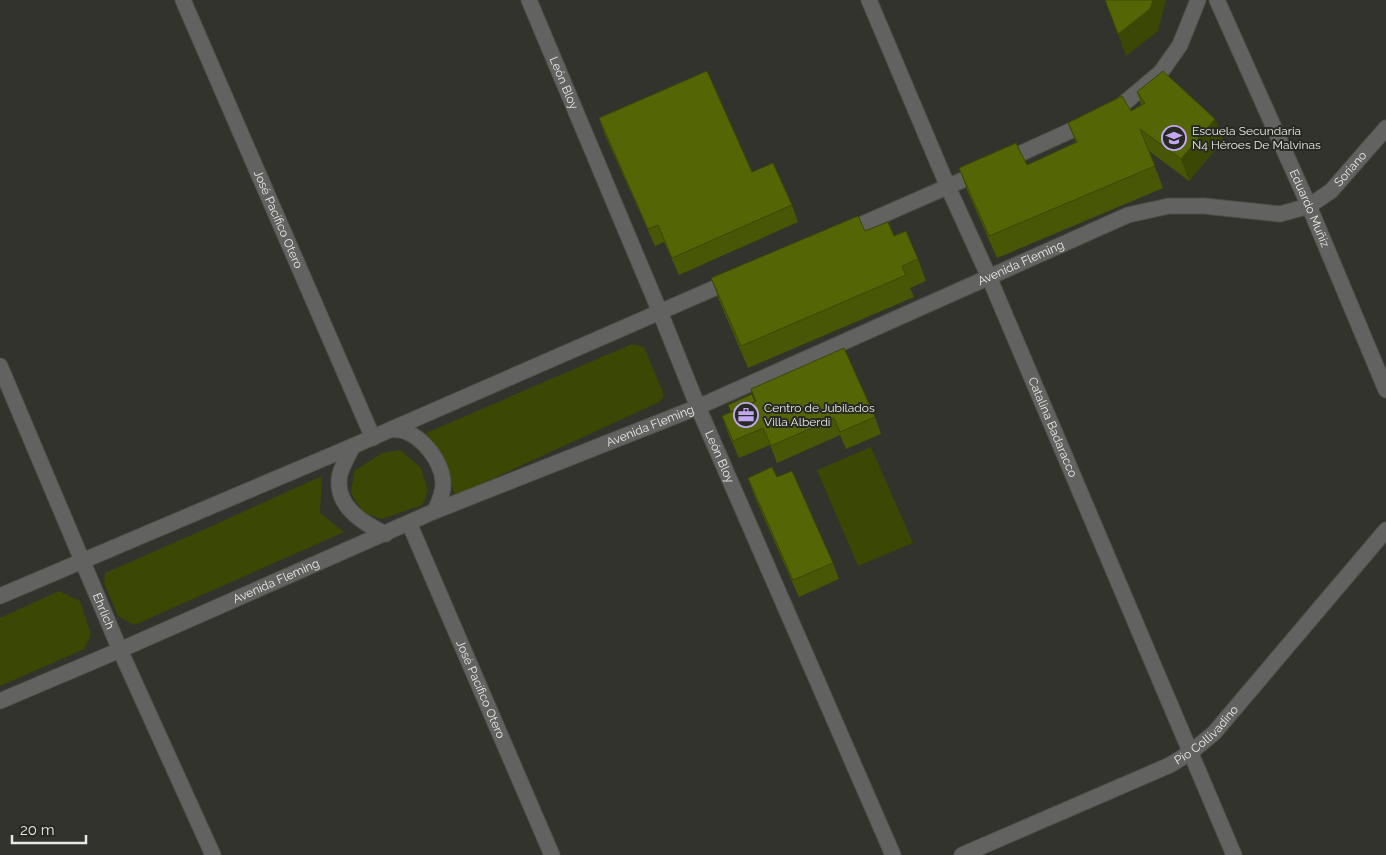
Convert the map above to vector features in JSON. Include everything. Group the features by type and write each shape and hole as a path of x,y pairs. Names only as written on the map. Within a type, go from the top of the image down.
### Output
{"street":[{"name":"José Pacífico Otero","path":"184,0 373,438"},
{"name":"León Bloy","path":"529,0 698,407 893,855"},
{"name":"Catalina Badaracco","path":"869,0 948,187 989,277 1234,855"},
{"path":"831,238 1116,110 1161,72 1180,45 1198,0"},
{"name":"Eduardo Muñiz","path":"1217,0 1309,206 1386,390"},
{"name":"Soriano","path":"1309,206 1331,191 1386,128"},
{"name":"Avenida Fleming","path":"0,701 435,511 698,407 1128,215 1169,206 1204,206 1280,214 1309,206"},
{"path":"0,596 373,438 750,273"},
{"name":"Ehrlich","path":"0,366 120,650 213,855"},
{"path":"392,429 404,431 416,438 429,449 440,468 443,483 442,495 435,511"},
{"path":"353,446 344,462 339,477 340,492 354,516 365,524 386,534"},
{"name":"José Pacífico Otero","path":"409,523 552,855"},
{"name":"Pio Collivadino","path":"962,855 1170,765 1191,752 1214,733 1386,530"}],"green space":[{"path":"632,344 644,347 664,395 659,402 455,496 446,462 426,433"},
{"path":"871,447 913,543 858,566 817,470"},
{"path":"400,450 421,468 428,491 422,505 382,519 364,513 351,494 354,471 382,453"},
{"path":"322,476 320,513 344,532 134,625 118,616 104,583 105,573"},
{"path":"59,591 80,601 91,634 84,649 0,686 0,618"}],"building":[{"path":"1105,0 1153,0 1150,9 1118,34"},
{"path":"707,71 752,172 773,163 792,205 672,258 658,225 648,229 599,118"},
{"path":"1163,71 1215,119 1181,159 1140,129 1155,166 989,236 959,168 1016,143 1027,165 1077,142 1068,123 1122,96 1131,111 1145,103 1137,92"},
{"path":"858,216 865,231 888,222 894,236 906,231 918,259 902,266 906,275 741,346 711,278"},
{"path":"844,348 875,417 840,432 834,418 771,446 763,428 733,441 722,416 756,401 751,389"},
{"path":"752,394 755,402 731,412 728,405"},
{"path":"772,467 777,477 792,471 833,563 793,580 748,478"}],"place":[{"name":"Escuela Secundaria N4 Héroes De Malvinas","path":"1174,138"},
{"name":"Centro de Jubilados Villa Alberdi","path":"746,415"}]}
